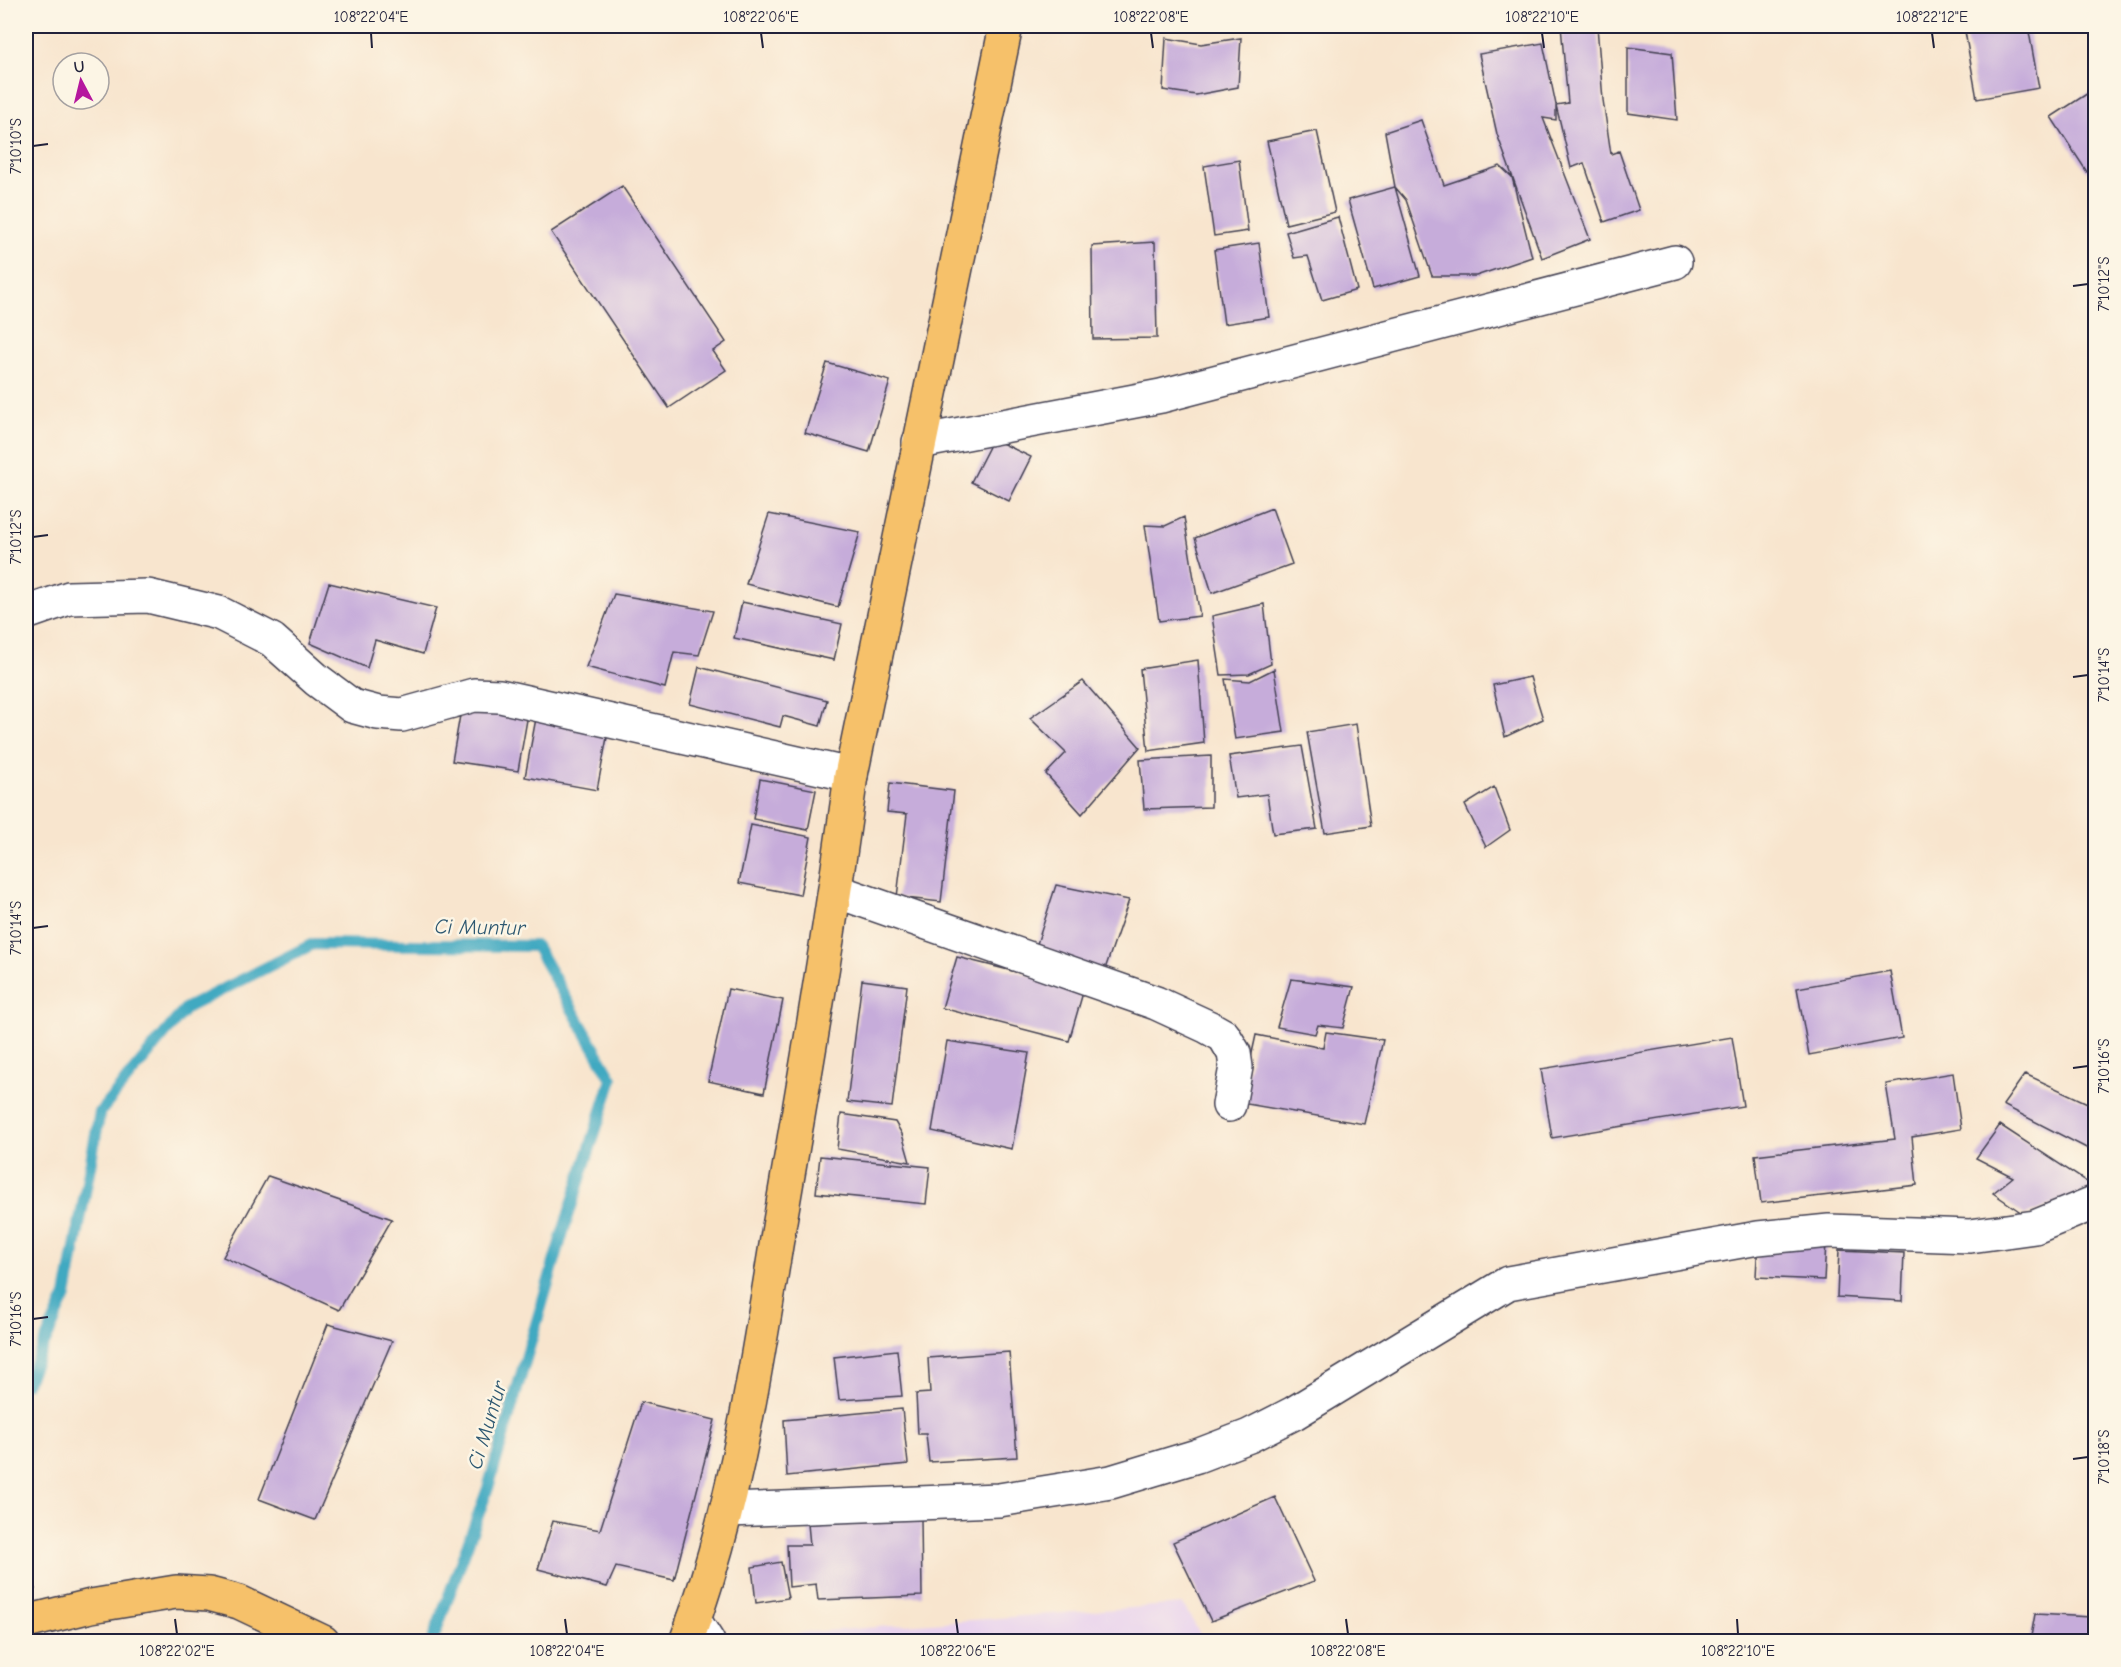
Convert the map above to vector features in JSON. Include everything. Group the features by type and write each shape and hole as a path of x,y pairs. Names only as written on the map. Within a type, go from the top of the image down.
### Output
{"highway":[{"path":"696,1634 728,1510 752,1388 836,891 851,775 1006,26"},
{"path":"26,1622 91,1606 176,1592 209,1594 239,1602 323,1641"}],"street":[{"path":"919,442 1161,396 1675,262"},
{"path":"26,613 69,598 148,596 219,613 272,640 317,680 352,706 378,713 402,715 474,695 500,696 851,775"},
{"path":"836,891 1156,1002 1208,1027 1224,1036 1234,1053 1236,1067 1229,1105"},
{"path":"728,1510 999,1500 1111,1482 1197,1456 1258,1431 1294,1413 1508,1283 1758,1238 1829,1231 1970,1236 2036,1227 2096,1202"}],"shaded area":[{"path":"1183,1604 1204,1641 796,1641 798,1633"}],"building":[{"path":"1561,26 1597,26 1603,100 1611,154 1619,151 1639,210 1604,222 1584,163 1571,168 1556,105 1568,103"},
{"path":"1964,26 2028,26 2039,88 1977,99"},
{"path":"1166,38 1201,44 1241,38 1238,87 1196,95 1163,90"},
{"path":"1543,43 1556,105 1556,120 1543,118 1590,239 1542,258 1497,134 1479,54"},
{"path":"1628,47 1672,53 1677,120 1628,113"},
{"path":"2096,88 2096,166 2087,172 2051,117"},
{"path":"1421,120 1444,185 1500,166 1512,177 1532,257 1476,276 1432,276 1406,200 1395,187 1385,132"},
{"path":"1317,131 1335,212 1286,224 1267,141"},
{"path":"1239,160 1248,231 1214,236 1204,166"},
{"path":"622,186 726,342 713,351 726,370 669,408 551,232"},
{"path":"1395,187 1420,276 1373,289 1348,200"},
{"path":"1338,217 1357,290 1322,300 1308,256 1294,258 1286,232"},
{"path":"1155,242 1157,338 1093,339 1092,246"},
{"path":"1259,243 1269,317 1224,324 1214,250"},
{"path":"827,363 890,381 869,452 805,433"},
{"path":"993,439 1031,457 1009,501 971,482"},
{"path":"1272,508 1292,564 1212,593 1195,538"},
{"path":"769,514 860,532 838,607 746,584"},
{"path":"1184,517 1200,616 1159,621 1145,525 1165,526"},
{"path":"329,583 436,608 423,654 375,640 367,668 310,643"},
{"path":"614,594 713,611 699,655 674,652 665,688 586,667"},
{"path":"742,602 842,624 834,660 734,638"},
{"path":"1264,604 1271,664 1249,674 1221,675 1212,616"},
{"path":"1198,660 1204,743 1148,751 1140,669"},
{"path":"699,667 827,700 820,726 783,716 780,727 690,704"},
{"path":"1274,669 1284,732 1235,739 1225,679 1250,681"},
{"path":"1530,677 1543,719 1505,737 1493,685"},
{"path":"1083,681 1140,747 1082,814 1046,774 1066,753 1030,718"},
{"path":"462,704 528,714 518,771 452,761"},
{"path":"537,713 609,727 597,790 525,777"},
{"path":"1356,724 1371,826 1325,833 1307,732"},
{"path":"1302,746 1317,829 1273,834 1267,794 1236,798 1229,756"},
{"path":"1211,756 1211,807 1144,809 1140,760"},
{"path":"760,779 816,790 808,830 753,819"},
{"path":"890,783 954,791 941,902 897,897 907,814 887,812"},
{"path":"1494,787 1510,830 1486,847 1465,805"},
{"path":"751,825 811,837 800,895 739,883"},
{"path":"1056,885 1129,900 1104,972 1035,950"},
{"path":"957,957 1084,989 1069,1041 942,1008"},
{"path":"1890,971 1902,1038 1809,1055 1797,988"},
{"path":"1291,979 1354,987 1343,1028 1318,1025 1315,1034 1277,1027"},
{"path":"862,980 907,986 892,1107 847,1102"},
{"path":"728,989 783,1000 764,1093 708,1081"},
{"path":"1326,1032 1383,1040 1364,1124 1241,1103 1256,1035 1323,1048"},
{"path":"1732,1037 1743,1106 1552,1138 1541,1069"},
{"path":"947,1041 1029,1053 1012,1149 932,1131"},
{"path":"1953,1073 1961,1129 1912,1137 1917,1185 1761,1203 1755,1155 1895,1139 1886,1084"},
{"path":"2025,1074 2096,1107 2096,1153 2003,1105"},
{"path":"841,1114 895,1122 902,1134 910,1162 837,1149"},
{"path":"2000,1125 2096,1188 2025,1215 1993,1193 2013,1177 1976,1158"},
{"path":"820,1156 930,1167 926,1204 816,1193"},
{"path":"268,1176 392,1219 339,1310 223,1257"},
{"path":"1758,1238 1826,1241 1824,1280 1756,1277"},
{"path":"1839,1250 1904,1253 1902,1301 1837,1297"},
{"path":"328,1324 392,1341 315,1520 259,1499"},
{"path":"897,1350 902,1396 839,1400 834,1357"},
{"path":"1009,1352 1017,1457 929,1462 926,1434 918,1434 916,1394 930,1393 928,1358"},
{"path":"641,1402 715,1420 674,1580 616,1567 607,1587 538,1569 553,1521 600,1530"},
{"path":"902,1409 908,1464 787,1476 784,1420"},
{"path":"1275,1497 1314,1581 1211,1621 1173,1542"},
{"path":"921,1518 922,1596 818,1600 816,1584 789,1587 787,1545 810,1545 808,1524"},
{"path":"781,1562 788,1598 756,1603 752,1567"},
{"path":"26,1569 35,1589 26,1593"},
{"path":"2035,1614 2091,1617 2087,1642 2030,1642"}],"waterway":[{"name":"Ci Muntur","path":"26,1383 66,1296 100,1112 186,1008 313,944 536,946 612,1079 563,1232 488,1488 432,1642"}]}
